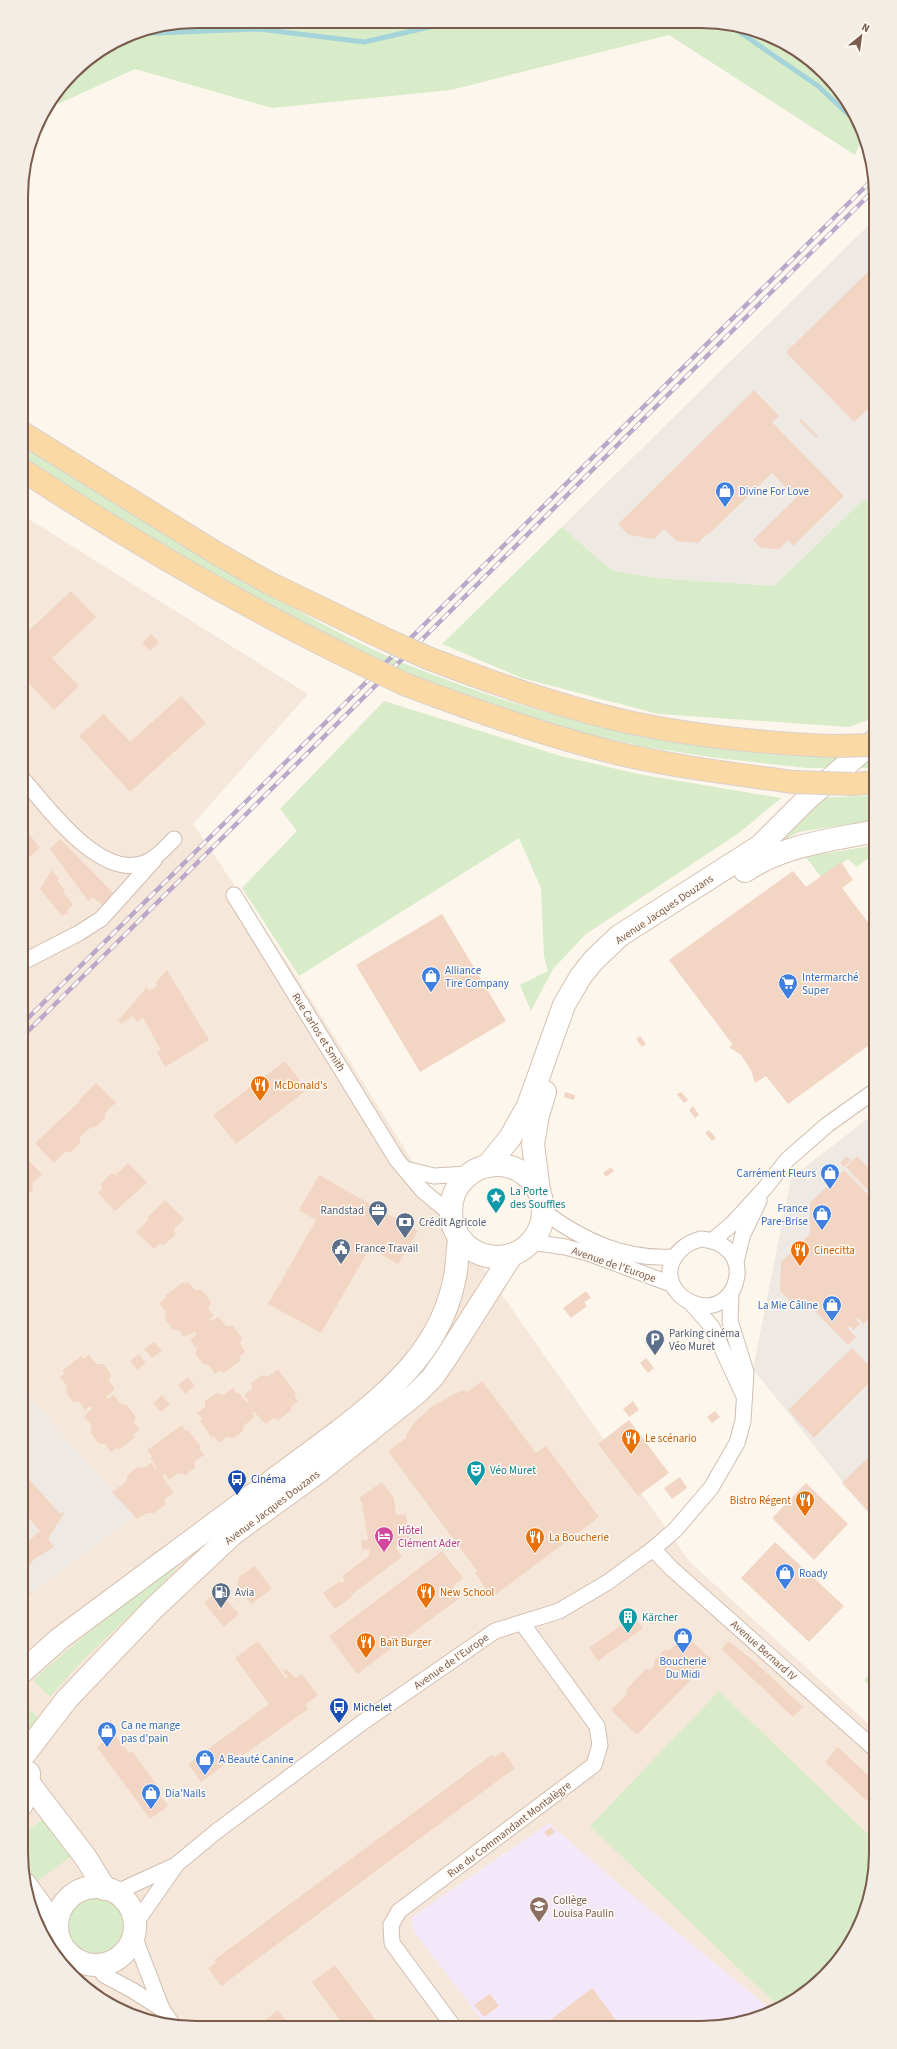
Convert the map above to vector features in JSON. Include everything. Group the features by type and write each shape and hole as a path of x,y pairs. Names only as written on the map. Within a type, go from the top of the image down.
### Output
{"main road":[{"path":"28,436 216,553 276,587 385,639 428,658 492,683 551,702 633,723 717,737 832,746 869,745"},
{"path":"28,473 197,578 299,634 404,684 485,715 555,737 621,754 678,766 793,782 853,784 869,783"},
{"name":"Avenue Jacques Douzans","path":"478,1170 510,1138 528,1106 564,1005 581,976 593,961 619,936 760,846 806,800 869,744"},
{"name":"Avenue Jacques Douzans","path":"539,1191 533,1144 538,1115 570,1019 578,1003 600,971 631,945 759,862 791,848 869,832"},
{"path":"505,1165 516,1168 525,1174 539,1191 544,1212 542,1224 532,1242 511,1256 496,1257 482,1255 469,1248 459,1238 454,1228 451,1214 453,1196 458,1186 478,1170 505,1165"},
{"name":"Avenue Jacques Douzans","path":"28,1667 59,1639 339,1431 383,1396 399,1381 426,1347 445,1309 456,1272 459,1238"},
{"name":"Avenue Jacques Douzans","path":"28,1746 73,1694 155,1607 234,1533 321,1470 417,1393 432,1378 511,1256"},
{"path":"28,1770 28,1791"},
{"path":"28,1782 111,1891 133,1910 135,1930 129,1947 120,1957 110,1962 83,1966 70,1956 53,1934 36,1904"},
{"path":"53,1934 57,1914 68,1897 84,1888 111,1891"}],"street":[{"path":"28,785 62,823 99,856 122,866 133,866 146,863 158,856"},
{"path":"28,959 91,926 101,919 174,838"},
{"name":"Rue Carlos et Smith","path":"234,894 397,1160 423,1192 451,1214"},
{"path":"712,1240 732,1224 765,1188 787,1160 827,1125 869,1095"},
{"path":"405,1169 434,1176 478,1170"},
{"path":"691,1303 702,1305 713,1304 723,1300 730,1293 736,1283 736,1262 743,1234 765,1188"},
{"name":"Avenue de l'Europe","path":"544,1212 571,1231 623,1252 651,1258 674,1256"},
{"path":"736,1262 731,1252 723,1244 712,1240 701,1239 690,1242 681,1248 674,1256 671,1267 671,1284 679,1294 691,1303 712,1328 746,1399"},
{"name":"Avenue de l'Europe","path":"532,1242 565,1247 588,1253 671,1284"},
{"name":"Avenue de l'Europe","path":"111,1891 177,1864 217,1832 348,1734 472,1645 495,1631 559,1611 608,1582 653,1549 674,1530 711,1488 737,1443 743,1421 746,1399 746,1372 730,1321 730,1293"},
{"name":"Avenue Bernard IV","path":"653,1549 677,1573 869,1744"},
{"name":"Rue du Commandant Montalègre","path":"449,2021 392,1943 391,1925 399,1911 594,1765 600,1745 597,1726 522,1623"},
{"name":"Avenue de l'Europe","path":"135,1930 177,1864"},
{"path":"135,1930 162,2010 169,2019"},
{"path":"83,1966 132,1990 162,2010"}],"shaded area":[{"path":"869,225 869,504 864,499 774,586 655,578 611,570 562,527"},
{"path":"28,518 308,694 193,824 295,974 450,1221 689,1561 869,1725 869,1864 866,1886 852,1927 841,1946 820,1972 794,1993 775,2004 755,2012 734,2018 712,2021 185,2021 163,2018 142,2012 122,2004 103,1993 77,1972 56,1946 45,1927 37,1907 31,1886 28,1864"},
{"path":"869,1117 869,1508 866,1511 753,1369 791,1178"},
{"path":"28,1396 134,1516 28,1596"},
{"name":"Collège Louisa Paulin","path":"549,1823 620,1885 768,2007 734,2018 712,2021 482,2021 412,1929 412,1917"}],"green space":[{"path":"174,29 723,29 755,37 775,45 794,56 812,70 820,77 841,103 852,122 860,143 855,155 669,35 451,90 272,108 135,69 55,106 77,77 103,56 122,45 142,37"},
{"path":"28,449 214,564 345,636 413,667 487,694 602,727 718,748 777,754 869,758 869,768 807,768 717,758 645,747 570,730 434,685 366,658 201,568 28,462"},
{"path":"864,499 869,504 869,720 849,727 658,714 522,678 442,644 562,527 611,570 655,578 774,586"},
{"path":"384,701 561,756 638,774 781,798 739,833 586,934 553,969 531,1011 520,985 548,971 544,956 541,888 519,838 299,976 242,888 297,831 280,809"},
{"path":"869,795 869,821 799,832 778,843 820,798"},
{"path":"869,846 869,861 867,859 857,867 848,859 821,877 806,857"},
{"path":"180,1564 155,1591 80,1663 50,1697 33,1680 105,1620"},
{"path":"869,1676 869,1685 864,1680"},
{"path":"719,1691 869,1835 869,1864 866,1886 852,1927 841,1946 820,1972 794,1993 776,2004 590,1826"},
{"path":"31,1710 40,1720 28,1734 28,1714"},
{"path":"46,1817 74,1854 34,1884 30,1879 29,1875 28,1831"},
{"path":"88,1896 100,1896 110,1900 119,1909 123,1919 123,1931 115,1946 100,1954 88,1954 78,1950 69,1941 65,1931 65,1919 69,1909 78,1900"}],"building":[{"path":"869,271 869,408 854,422 786,352"},
{"path":"754,390 779,416 772,422 844,496 793,546 788,540 779,549 761,548 753,540 796,498 772,473 698,543 677,541 664,529 654,539 629,535 618,524"},
{"path":"801,419 818,436 816,438 799,421"},
{"path":"71,591 96,617 52,658 79,686 54,710 28,682 28,631"},
{"path":"151,634 159,642 150,651 142,643"},
{"path":"181,696 206,723 130,792 79,736 104,714 130,742"},
{"path":"28,833 40,848 28,858"},
{"path":"60,839 116,896 104,907 93,897 88,901 50,849"},
{"name":"Intermarché Super","path":"841,862 853,880 842,888 869,924 869,1045 788,1104 766,1076 755,1083 751,1070 741,1055 729,1047 733,1045 669,960 793,871 806,887"},
{"path":"52,870 59,879 57,881 65,890 63,892 73,905 67,910 68,913 62,916 40,889"},
{"name":"Alliance Tire Company","path":"442,914 506,1021 420,1072 356,965"},
{"path":"167,970 209,1040 165,1067 157,1052 161,1050 143,1018 137,1022 133,1016 121,1024 118,1021 147,987 149,991 157,986 156,982"},
{"path":"640,1036 646,1044 642,1047 636,1039"},
{"name":"McDonald's","path":"285,1061 307,1090 236,1144 213,1115"},
{"path":"96,1083 116,1102 105,1113 105,1118 96,1127 90,1128 80,1137 80,1143 71,1152 65,1152 54,1163 35,1143 80,1101 79,1100"},
{"path":"565,1092 575,1095 574,1100 564,1097"},
{"path":"681,1092 688,1100 684,1103 677,1094"},
{"path":"693,1106 699,1115 695,1118 689,1110"},
{"path":"709,1130 716,1138 712,1141 705,1133"},
{"path":"847,1156 851,1160 844,1167 840,1163"},
{"path":"857,1156 869,1169 869,1192 846,1167"},
{"path":"28,1160 42,1174 32,1184 33,1190 28,1195"},
{"path":"128,1163 147,1183 115,1211 98,1193 102,1189 101,1184 111,1173 116,1175"},
{"path":"611,1167 614,1171 606,1177 603,1173"},
{"path":"844,1170 869,1196 869,1318 863,1324 858,1318 856,1319 860,1324 853,1330 850,1326 847,1328 856,1337 848,1345 805,1301 798,1308 780,1291 781,1262 810,1234 810,1203"},
{"path":"319,1175 418,1231 398,1264 370,1248 321,1333 268,1304 316,1220 299,1210"},
{"path":"165,1200 184,1219 174,1229 175,1235 164,1245 159,1244 154,1249 136,1232 148,1220 147,1218"},
{"path":"183,1282 185,1284 188,1282 195,1290 202,1290 211,1302 208,1308 214,1316 209,1319 210,1321 219,1317 226,1326 233,1326 242,1338 240,1344 245,1352 239,1357 241,1360 224,1373 221,1370 215,1374 209,1365 203,1364 195,1354 197,1349 190,1340 197,1334 195,1332 184,1337 179,1330 173,1330 165,1319 166,1312 159,1303 166,1298 165,1296"},
{"path":"586,1291 591,1298 584,1302 587,1306 571,1318 563,1308"},
{"path":"154,1342 162,1351 152,1358 144,1349"},
{"path":"852,1348 869,1366 869,1383 814,1438 788,1410"},
{"path":"139,1354 146,1363 137,1370 130,1361"},
{"path":"89,1355 96,1364 103,1364 111,1374 109,1381 115,1389 106,1397 108,1399 114,1395 121,1404 127,1405 136,1417 134,1422 140,1430 133,1434 135,1437 119,1450 117,1448 111,1452 105,1444 98,1443 90,1432 92,1426 84,1417 92,1408 90,1406 85,1410 79,1402 73,1402 66,1392 67,1386 60,1377 64,1374 63,1370 81,1356 83,1359"},
{"path":"646,1358 654,1368 648,1373 640,1363"},
{"path":"278,1369 296,1394 294,1395 298,1401 291,1407 291,1410 279,1420 274,1418 266,1424 254,1412 252,1413 255,1417 243,1426 243,1431 234,1438 227,1437 219,1443 214,1436 212,1438 200,1421 202,1419 197,1413 205,1407 205,1401 217,1393 223,1395 233,1388 247,1403 249,1401 244,1395 252,1389 251,1383 262,1375 268,1377"},
{"path":"188,1377 195,1386 185,1394 178,1385"},
{"name":"Véo Muret","path":"482,1381 536,1453 546,1446 599,1517 495,1595 494,1592 490,1595 475,1573 477,1571 388,1451 407,1437 406,1435 415,1422 430,1408 452,1395 464,1390 467,1392"},
{"path":"162,1395 170,1405 160,1412 153,1403"},
{"path":"633,1401 639,1410 629,1417 623,1409"},
{"path":"715,1411 720,1417 712,1423 707,1417"},
{"path":"629,1420 669,1473 638,1496 598,1444"},
{"path":"182,1425 186,1431 188,1430 201,1447 199,1448 204,1455 195,1461 195,1468 185,1475 178,1473 169,1480 165,1474 162,1476 174,1493 165,1499 165,1505 154,1513 147,1513 137,1519 112,1492 127,1481 127,1475 138,1467 144,1468 151,1463 156,1470 157,1469 150,1458 152,1457 147,1450"},
{"path":"869,1457 869,1512 842,1483"},
{"path":"680,1477 687,1488 672,1499 664,1488"},
{"path":"28,1478 60,1514 63,1512 64,1513 48,1539 54,1547 34,1559 28,1568 28,1542 40,1531 28,1517"},
{"name":"Hôtel Clément Ader","path":"382,1482 394,1498 396,1515 406,1514 410,1544 397,1545 396,1548 402,1557 351,1595 352,1597 335,1609 323,1593 340,1581 342,1583 345,1580 342,1576 369,1556 369,1549 362,1550 361,1540 368,1540 362,1503 359,1498"},
{"path":"806,1483 848,1524 814,1560 772,1518"},
{"path":"775,1542 844,1606 809,1642 741,1578"},
{"path":"442,1551 463,1578 453,1586 461,1597 357,1674 329,1636"},
{"path":"255,1566 272,1589 251,1604 237,1586 239,1577"},
{"name":"Avia","path":"218,1590 239,1614 224,1627 204,1603"},
{"path":"634,1616 643,1628 598,1661 589,1648"},
{"path":"685,1635 711,1659 637,1735 611,1710 627,1694 627,1689 646,1669 651,1669 654,1666 654,1661 664,1650 670,1650"},
{"path":"258,1641 286,1679 288,1677 283,1671 286,1669 296,1678 302,1674 318,1695 305,1705 308,1709 242,1756 241,1753 201,1782 188,1764 269,1704 235,1658"},
{"path":"729,1641 754,1661 803,1707 793,1717 721,1649"},
{"path":"114,1734 129,1753 132,1751 156,1784 153,1786 168,1806 150,1819 97,1747"},
{"path":"838,1747 869,1776 869,1803 825,1762"},
{"path":"503,1751 515,1768 221,1986 208,1968 216,1963 214,1960 493,1754 495,1757"},
{"path":"551,1827 555,1832 548,1837 544,1832"},
{"path":"335,1965 376,2021 340,2021 312,1982"},
{"path":"592,1988 617,2021 549,2021"},
{"path":"490,1994 499,2006 484,2017 474,2005"},
{"path":"278,2010 286,2021 263,2021"}],"waterway":[{"path":"156,33 259,29 364,42 425,28"},
{"path":"741,33 818,86 846,113"}],"railway":[{"path":"28,1018 869,183"},
{"path":"28,1031 869,195"}],"place":[{"name":"Divine For Love","path":"725,508"},
{"name":"Alliance Tire Company","path":"431,993"},
{"name":"Intermarché Super","path":"788,1000"},
{"name":"McDonald's","path":"260,1102"},
{"name":"Carrément Fleurs","path":"830,1190"},
{"name":"La Porte des Souffles","path":"496,1214"},
{"name":"Randstad","path":"378,1227"},
{"name":"France Pare-Brise","path":"822,1231"},
{"name":"Crédit Agricole","path":"405,1239"},
{"name":"France Travail","path":"341,1265"},
{"name":"Cinecitta","path":"800,1267"},
{"name":"La Mie Câline","path":"832,1322"},
{"name":"Parking cinéma Véo Muret","path":"655,1356"},
{"name":"Le scénario","path":"631,1455"},
{"name":"Véo Muret","path":"476,1487"},
{"name":"Cinéma","path":"237,1496"},
{"name":"Bistro Régent","path":"805,1517"},
{"name":"Hôtel Clément Ader","path":"384,1553"},
{"name":"La Boucherie","path":"535,1554"},
{"name":"Roady","path":"785,1590"},
{"name":"Avia","path":"221,1609"},
{"name":"New School","path":"426,1609"},
{"name":"Kärcher","path":"628,1634"},
{"name":"Boucherie Du Midi","path":"683,1654"},
{"name":"Baït Burger","path":"366,1659"},
{"name":"Michelet","path":"339,1724"},
{"name":"Ca ne mange pas d'pain","path":"107,1748"},
{"name":"A Beauté Canine","path":"205,1776"},
{"name":"Dia'Nails","path":"151,1810"},
{"name":"Collège Louisa Paulin","path":"539,1923"}]}
